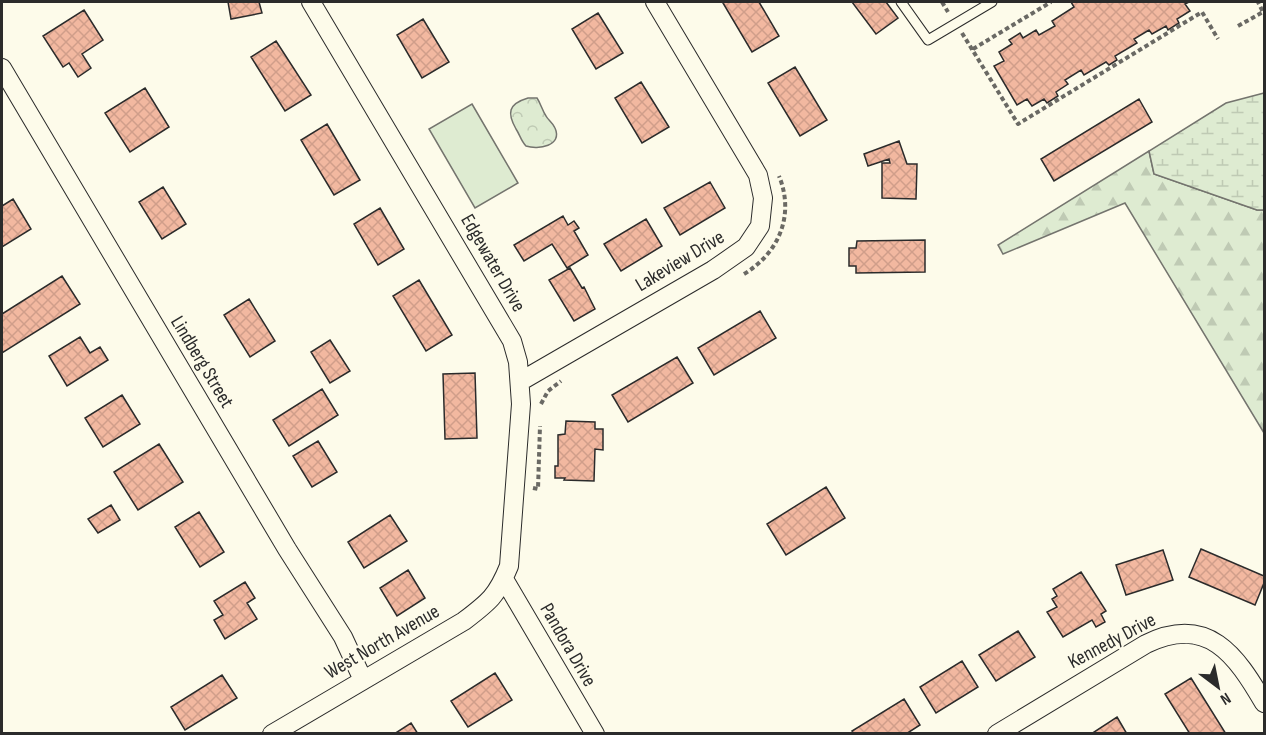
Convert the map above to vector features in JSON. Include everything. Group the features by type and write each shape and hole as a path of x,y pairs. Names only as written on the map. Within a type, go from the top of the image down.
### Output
{"street":[{"name":"Edgewater Drive","path":"311,2 512,341 521,381 521,404 509,566 504,579"},
{"name":"Lakeview Drive","path":"521,381 713,270 746,247 760,226 763,198 758,176 655,2"},
{"name":"Lindberg Street","path":"2,68 287,549 343,637 363,680"},
{"name":"West North Avenue","path":"272,734 297,727 363,680 464,621 492,599 504,579"},
{"name":"Pandora Drive","path":"504,579 595,734"},
{"name":"Kennedy Drive","path":"997,734 1146,644 1162,636 1176,633 1201,636 1220,645 1247,675 1264,703"}],"lane":[{"path":"900,2 928,40 992,2"}],"path":[{"path":"942,2 1018,124 1202,12 1218,39"},
{"path":"973,49 1051,2"},
{"path":"1238,26 1263,12 1258,2"},
{"path":"735,279 767,257 783,226 786,206 777,172"},
{"path":"541,412 541,401 548,391 563,380"},
{"path":"514,487 538,489 540,423"}],"green space":[{"path":"1264,93 1264,210 1257,210 1154,174 1149,151 1226,103"},
{"path":"528,98 537,98 555,128 557,134 553,143 543,147 531,147 526,146 522,140 511,118 511,110 516,103"},
{"path":"472,104 518,183 475,208 429,129"},
{"path":"1149,151 1154,174 1257,210 1264,210 1264,433 1125,203 1003,254 998,245"}],"building":[{"path":"228,2 259,2 262,13 231,19"},
{"path":"759,2 779,36 752,52 723,3"},
{"path":"852,2 886,2 898,18 876,34"},
{"path":"1071,2 1189,2 1185,4 1190,11 1177,19 1179,23 1168,30 1166,26 1152,34 1149,30 1134,39 1137,43 1115,56 1117,60 1109,65 1106,62 1084,75 1081,70 1065,80 1068,84 1056,92 1058,96 1047,103 1044,99 1032,106 1027,99 1017,105 994,66 1004,61 999,52 1012,44 1009,40 1020,33 1023,38 1036,30 1039,35 1055,26 1052,21 1074,7"},
{"path":"84,10 103,40 82,54 91,68 78,77 69,63 63,67 43,36"},
{"path":"598,13 623,53 596,69 572,29"},
{"path":"423,19 449,62 422,78 397,35"},
{"path":"276,41 311,95 285,111 251,57"},
{"path":"795,67 827,120 800,136 768,83"},
{"path":"641,82 669,127 642,143 615,98"},
{"path":"145,88 169,127 130,152 105,113"},
{"path":"1139,99 1152,122 1054,181 1041,159"},
{"path":"327,124 360,180 334,195 301,140"},
{"path":"899,141 907,164 917,164 916,199 882,198 882,163 890,163 889,159 868,166 864,154"},
{"path":"710,182 725,208 680,235 664,208"},
{"path":"163,187 186,224 162,239 139,202"},
{"path":"13,199 31,229 2,247 2,206"},
{"path":"380,208 404,249 378,265 354,224"},
{"path":"563,216 568,225 574,221 579,228 574,231 588,255 567,268 552,244 524,261 514,245"},
{"path":"646,219 662,246 621,271 604,244"},
{"path":"925,240 925,272 856,273 856,266 849,266 849,248 856,248 857,241"},
{"path":"570,268 582,288 584,287 595,309 574,321 549,280"},
{"path":"62,276 80,304 2,353 2,314"},
{"path":"419,280 452,335 426,351 393,296"},
{"path":"249,299 275,341 250,357 224,315"},
{"path":"760,311 776,338 714,375 698,348"},
{"path":"80,337 90,353 100,347 108,360 67,386 49,356"},
{"path":"330,340 350,371 330,383 311,352"},
{"path":"677,357 693,383 628,422 612,395"},
{"path":"475,373 477,438 445,439 443,374"},
{"path":"322,389 338,415 289,446 273,420"},
{"path":"122,395 140,424 103,447 85,418"},
{"path":"566,421 595,422 595,429 603,429 603,450 595,449 594,481 555,478 555,466 558,466 558,435 565,434"},
{"path":"318,441 337,472 312,487 293,456"},
{"path":"159,444 183,482 138,510 114,472"},
{"path":"826,487 845,518 786,555 767,524"},
{"path":"111,505 120,520 98,533 88,519"},
{"path":"199,512 224,552 200,567 175,527"},
{"path":"390,515 407,541 364,568 348,542"},
{"path":"1201,549 1264,576 1264,583 1255,605 1189,577"},
{"path":"1163,550 1173,580 1126,595 1116,565"},
{"path":"408,570 425,598 397,616 380,588"},
{"path":"1081,572 1106,611 1101,614 1105,622 1096,627 1092,620 1063,637 1047,612 1057,607 1052,599 1057,596 1053,589"},
{"path":"245,582 255,598 247,603 257,619 225,639 214,620 223,615 214,601"},
{"path":"1018,631 1035,657 996,681 979,655"},
{"path":"962,661 978,687 936,713 920,687"},
{"path":"495,673 512,700 468,727 451,701"},
{"path":"222,675 237,698 185,730 171,707"},
{"path":"1191,678 1226,734 1190,734 1165,694"},
{"path":"904,699 920,725 906,734 854,734 852,731"},
{"path":"1117,717 1127,734 1091,734"},
{"path":"411,723 418,734 394,734"}]}
